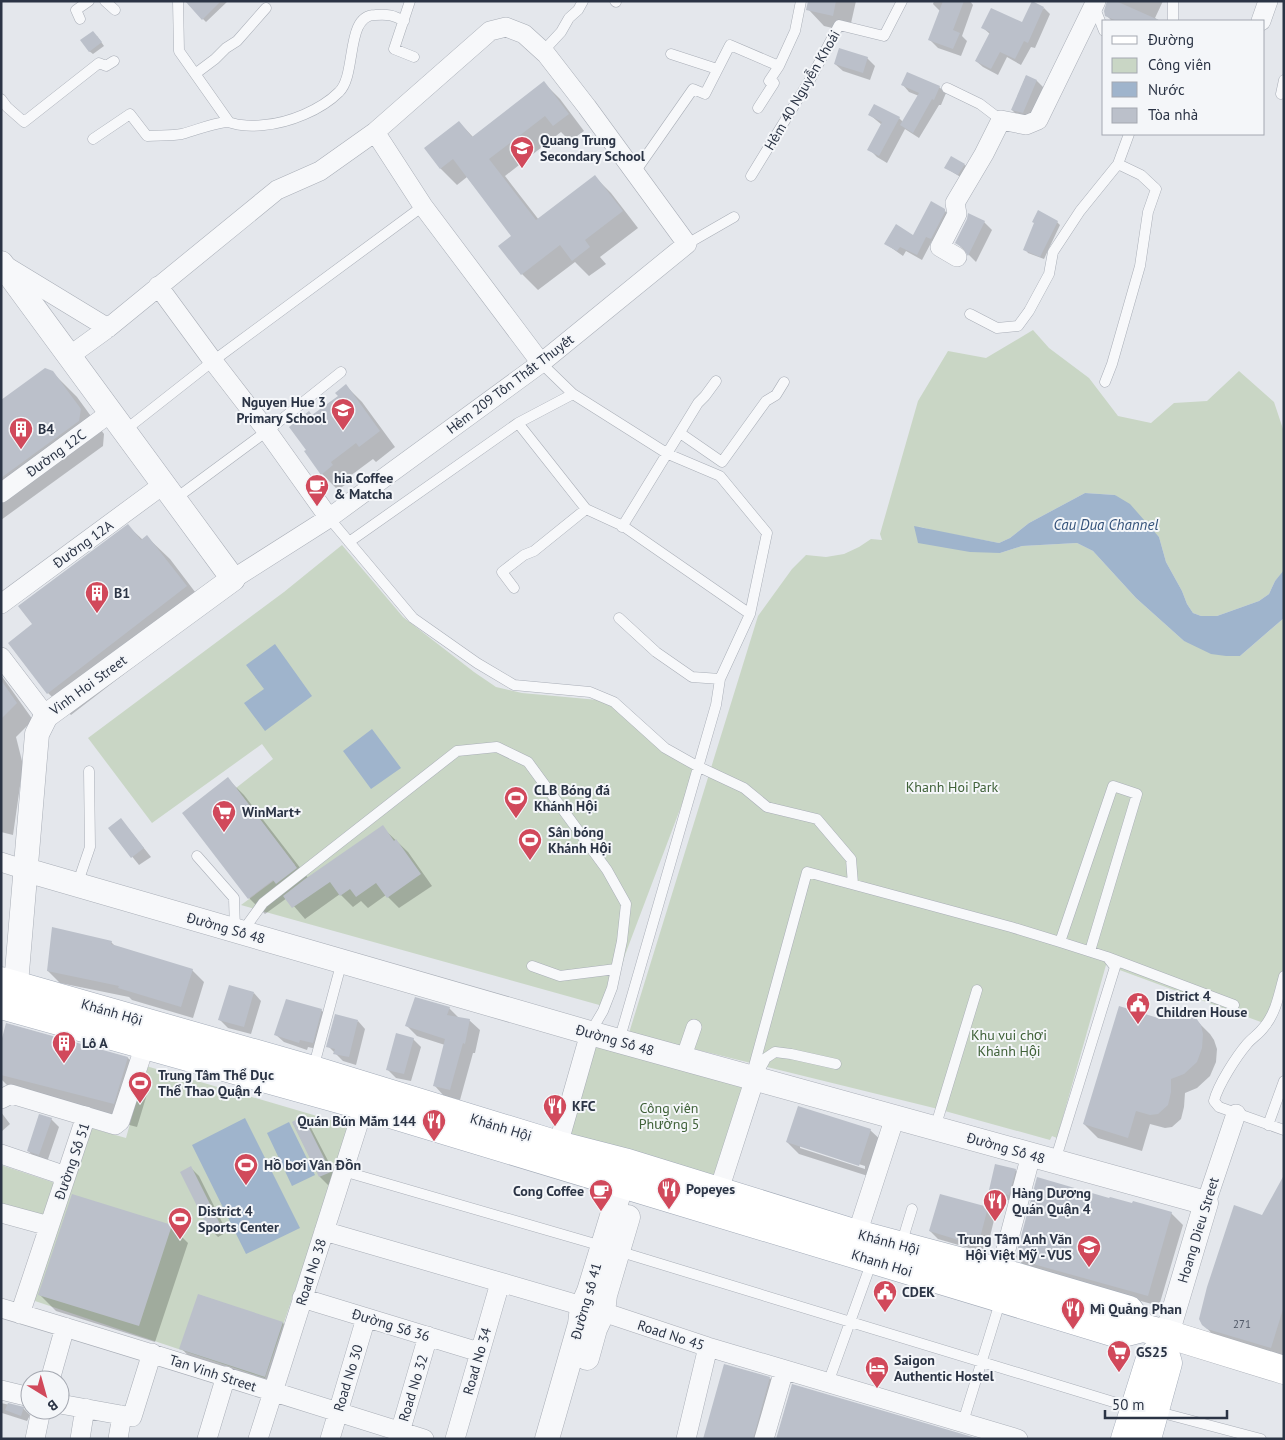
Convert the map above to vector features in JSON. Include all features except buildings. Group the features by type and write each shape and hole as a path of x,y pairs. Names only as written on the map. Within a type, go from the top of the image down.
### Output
{"main road":[{"name":"Khánh Hội","path":"6,990 145,1045 364,1106 633,1176 719,1190 901,1246 1001,1285"},
{"name":"Khánh Hội","path":"6,990 313,1070 558,1145 633,1176"},
{"name":"Khanh Hoi","path":"633,1176 872,1260 1129,1310 1158,1336"},
{"path":"1158,1336 1284,1370"},
{"name":"Hoang Dieu Street","path":"1147,1439 1144,1410 1150,1358 1158,1336"},
{"name":"Hoang Dieu Street","path":"1125,1439 1144,1410"}],"street":[{"path":"1261,20 1268,1"},
{"path":"957,257 940,247 956,214 955,203 984,154 1001,120 1026,125 1038,120 1095,4"},
{"path":"68,357 108,328 277,190 320,171 374,132 490,31 506,27 524,34 546,54 687,244"},
{"path":"374,132 423,206 541,363"},
{"name":"Hẻm 209 Tôn Thất Thuyết","path":"329,518 541,363 687,244"},
{"path":"1,264 108,328"},
{"path":"1,264 233,579"},
{"path":"158,286 267,431 329,518"},
{"name":"Đường 12C","path":"1,493 110,413"},
{"name":"Đường 12A","path":"1,604 169,492"},
{"name":"Vinh Hoi Street","path":"6,990 26,870 37,734 46,716 233,579 329,518"},
{"path":"1,657 46,716"},
{"path":"1,862 26,870"},
{"name":"Đường Số 48","path":"26,870 590,1033 1206,1203"},
{"path":"683,1059 694,1027"},
{"path":"558,1145 590,1033"},
{"name":"Đường Số 51","path":"20,1314 86,1116 115,1125 120,1121 145,1045"},
{"path":"719,1190 753,1078"},
{"path":"6,1097 86,1116"},
{"name":"Road No 38","path":"258,1439 364,1106"},
{"name":"Hoang Dieu Street","path":"1158,1336 1236,1114"},
{"path":"857,1234 896,1117"},
{"path":"1,1154 66,1176"},
{"path":"1001,1285 1031,1154"},
{"name":"Đường số 41","path":"547,1439 580,1324 605,1295 610,1249 633,1176"},
{"path":"1,1213 49,1226"},
{"name":"Road No 45","path":"324,1231 963,1422 996,1436 1018,1439"},
{"name":"Road No 34","path":"455,1439 500,1283"},
{"name":"Đường Số 36","path":"302,1298 479,1352"},
{"name":"Tan Vinh Street","path":"1,1308 226,1376 272,1393 338,1412 399,1435 424,1439"},
{"name":"Đường số 41","path":"564,1439 596,1329 592,1310"},
{"name":"Road No 30","path":"330,1439 366,1318"},
{"path":"53,1370 65,1327"},
{"name":"Road No 32","path":"399,1435 428,1336"},
{"path":"686,1439 708,1347"},
{"path":"118,1439 152,1353"},
{"path":"764,1439 784,1370"},
{"path":"206,1439 226,1376"},
{"path":"1,1390 20,1395"},
{"path":"70,1406 127,1416"},
{"path":"80,1439 86,1408"},
{"path":"34,1439 39,1420"}],"lane":[{"path":"80,19 76,10 89,1"},
{"path":"105,1 115,10"},
{"path":"178,1 179,51 229,122"},
{"path":"410,1 394,49 414,57"},
{"path":"546,54 548,46 561,32 569,18 578,10 583,1"},
{"path":"758,108 774,83 769,81 779,66 795,31 801,1"},
{"name":"Hẻm 40 Nguyễn Khoái","path":"751,176 810,78 839,25 884,36 902,1"},
{"path":"1173,1 1173,20"},
{"path":"1095,4 1102,25"},
{"path":"195,74 226,48 238,41 266,8"},
{"path":"93,139 130,114 148,136 180,134 211,124 229,122 241,125 257,125 286,121 321,106 341,91 348,76 357,28 365,17 369,15 390,14 404,21"},
{"path":"635,172 693,89 705,94 730,45 779,66"},
{"path":"671,54 717,69"},
{"path":"1,99 24,122 100,64 106,66 114,61"},
{"path":"1281,94 1284,80"},
{"path":"948,88 980,104 1001,120"},
{"path":"970,314 997,328 1018,326 1029,311 1049,274 1053,252 1080,211 1118,164 1129,135"},
{"path":"1105,382 1112,364 1140,266 1148,212 1156,189 1141,175 1118,164"},
{"path":"124,432 213,361 423,206"},
{"path":"687,244 734,216"},
{"path":"541,363 572,394 668,454 720,476 767,533 750,614 720,679 716,705 697,766 620,1041"},
{"path":"169,492 267,431 341,372"},
{"path":"622,526 698,403 716,381"},
{"path":"680,433 722,462 766,401 776,395 784,382"},
{"path":"349,542 518,423 572,394"},
{"path":"518,423 586,509 622,526 750,614"},
{"path":"514,588 502,572 524,555 534,551 586,509"},
{"path":"329,518 413,618 476,663 514,685 590,692 614,702 664,748 744,788 767,807 816,819 851,859 853,884"},
{"path":"620,618 656,652 692,676 720,679"},
{"path":"239,931 263,903 457,751 497,747 528,762 607,870 626,904 622,942 612,988 603,1011 590,1033"},
{"path":"76,884 90,847 89,771"},
{"path":"1060,942 1113,786 1137,794 1090,951"},
{"path":"197,856 234,898 239,931"},
{"path":"753,1078 807,872 1011,927 1090,951 1234,1005"},
{"path":"1056,1161 1115,967 1107,958"},
{"path":"313,1070 342,961"},
{"path":"532,966 560,976 616,968"},
{"path":"1284,976 1273,1014 1264,1028 1247,1044 1216,1094 1214,1102 1219,1107 1236,1114 1284,1130"},
{"path":"935,1128 977,990"},
{"path":"753,1078 766,1058 774,1052 836,1064"},
{"path":"1268,1125 1284,1081"},
{"path":"344,1171 1144,1410 1261,1439"},
{"path":"901,1246 912,1209"},
{"path":"828,1383 872,1260"},
{"path":"963,1422 1001,1285"}],"green space":[{"name":"Khanh Hoi Park","path":"1033,330 1049,348 1089,378 1118,416 1151,423 1174,403 1207,401 1239,371 1274,402 1284,432 1284,571 1275,581 1269,594 1259,601 1217,616 1201,616 1193,613 1166,562 1159,537 1115,495 1085,493 1029,523 1010,538 999,543 917,526 1000,553 1022,546 1077,543 1093,551 1136,598 1184,641 1240,656 1284,618 1284,982 1269,1025 1106,965 1057,1138 1052,1136 1050,1140 934,1108 629,1033 758,616 792,569 806,555 826,557 844,554 871,539 882,540 880,534 918,401 948,351 986,358"},
{"name":"CLB Bóng đá Khánh Hội","path":"342,545 403,617 496,687 522,693 598,700 622,710 695,770 686,801 682,804 625,955 610,1008 241,905 295,865 236,788 273,759 262,744 152,823 88,738 284,592"},
{"name":"Công viên Phường 5","path":"594,1039 748,1080 715,1186 566,1144"},
{"name":"District 4 Sports Center","path":"146,1066 351,1126 265,1378 29,1299 87,1127 126,1138"},
{"path":"1,1165 55,1183 48,1217 1,1207"}],"water":[{"name":"Cau Dua Channel","path":"1085,493 1115,495 1130,504 1159,537 1166,562 1193,613 1201,616 1217,616 1259,601 1269,594 1275,581 1284,570 1284,618 1240,656 1211,654 1184,641 1136,598 1093,551 1077,543 1022,546 1000,553 970,552 918,543 914,526 999,543 1010,538 1029,523"},
{"path":"275,644 312,696 265,731 244,703 264,689 246,665"},
{"path":"372,729 401,768 371,789 343,751"},
{"name":"Hồ bơi Vân Đồn","path":"245,1118 300,1228 246,1254 192,1145"},
{"path":"289,1122 315,1175 292,1186 267,1133"}],"place":[{"name":"Quang Trung Secondary School","path":"522,169"},
{"name":"Nguyen Hue 3 Primary School","path":"343,431"},
{"name":"B4","path":"21,450"},
{"name":"hia Coffee & Matcha","path":"317,507"},
{"name":"B1","path":"97,614"},
{"name":"CLB Bóng đá Khánh Hội","path":"516,819"},
{"name":"WinMart+","path":"224,833"},
{"name":"Sân bóng Khánh Hội","path":"530,861"},
{"name":"District 4 Children House","path":"1138,1025"},
{"name":"Lô A","path":"64,1064"},
{"name":"Trung Tâm Thể Dục Thể Thao Quận 4","path":"140,1104"},
{"name":"KFC","path":"555,1127"},
{"name":"Quán Bún Mắm 144","path":"434,1142"},
{"name":"Hồ bơi Vân Đồn","path":"246,1186"},
{"name":"Popeyes","path":"669,1210"},
{"name":"Cong Coffee","path":"601,1212"},
{"name":"Hàng Dương Quán Quận 4","path":"995,1222"},
{"name":"District 4 Sports Center","path":"180,1240"},
{"name":"Trung Tâm Anh Văn Hội Việt Mỹ - VUS","path":"1089,1268"},
{"name":"CDEK","path":"885,1313"},
{"name":"Mì Quảng Phan","path":"1073,1330"},
{"name":"GS25","path":"1119,1373"},
{"name":"Saigon Authentic Hostel","path":"877,1389"}],"park label":[{"name":"Khu vui chơi Khánh Hội","path":"1009,1044"}]}
